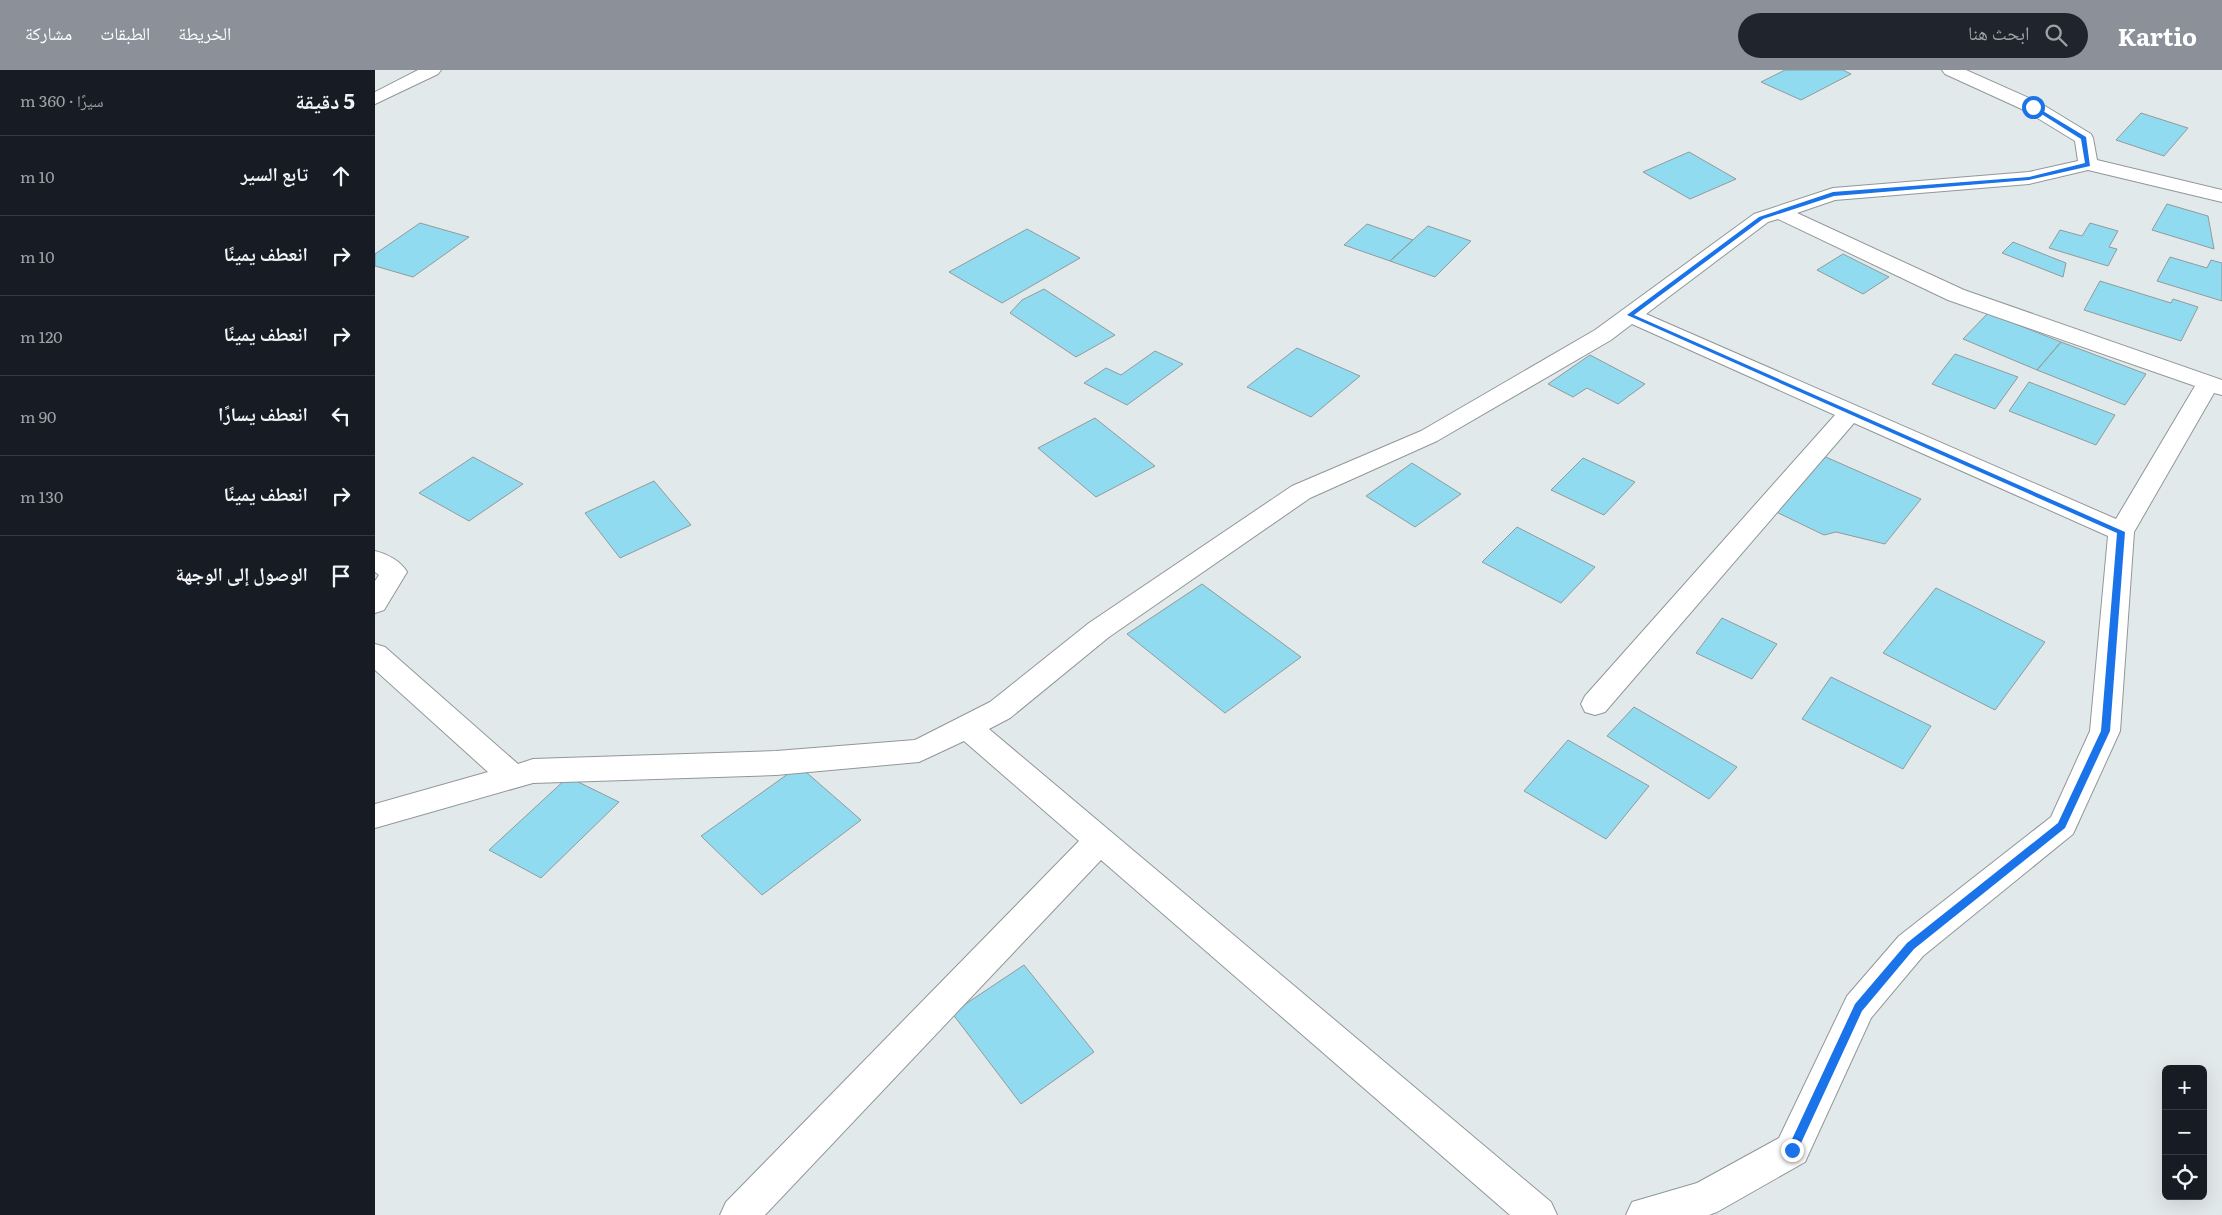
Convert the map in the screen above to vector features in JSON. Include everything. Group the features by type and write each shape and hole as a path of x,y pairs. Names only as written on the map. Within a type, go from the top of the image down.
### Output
{"street":[{"path":"375,99 432,70"},
{"path":"1951,70 2033,107 2084,138 2088,164"},
{"path":"375,816 533,771 776,763 919,751 1000,710 1099,630 1301,492 1429,436 1603,335 1761,218 1833,194 2029,178 2088,164 2222,196"},
{"path":"1645,1215 1704,1199 1792,1150 1859,1007 1911,946 2062,825 2105,731 2121,532 2215,386 1956,295 1779,212"},
{"path":"1630,315 2121,532"},
{"path":"1595,704 1850,412"},
{"path":"375,560 394,572 375,604"},
{"path":"375,654 513,778"},
{"path":"967,727 1538,1215"},
{"path":"739,1215 1100,840"}],"building":[{"path":"1785,70 1843,70 1851,74 1801,100 1761,82"},
{"path":"2141,113 2188,128 2164,156 2116,140"},
{"path":"1689,152 1736,179 1690,199 1643,172"},
{"path":"2167,204 2208,216 2214,249 2152,230"},
{"path":"420,223 469,237 413,277 375,266 375,254"},
{"path":"2090,223 2118,231 2109,247 2117,249 2108,266 2049,248 2060,230 2082,236"},
{"path":"1367,224 1413,240 1390,261 1344,245"},
{"path":"1428,226 1471,241 1435,277 1390,261"},
{"path":"1027,229 1080,258 1002,303 949,272"},
{"path":"2013,242 2066,263 2063,277 2002,253"},
{"path":"1843,254 1889,277 1863,294 1817,270"},
{"path":"2170,257 2207,268 2211,260 2222,263 2222,301 2157,281"},
{"path":"2100,281 2171,303 2173,299 2198,307 2181,341 2084,310"},
{"path":"1044,289 1115,335 1076,357 1010,313 1022,300"},
{"path":"1988,313 2061,342 2037,370 1963,339"},
{"path":"2061,342 2146,374 2125,405 2037,370"},
{"path":"1297,348 1360,376 1311,417 1247,387"},
{"path":"1155,351 1183,364 1127,405 1084,383 1106,368 1121,375"},
{"path":"1955,354 2018,377 1995,409 1932,384"},
{"path":"1590,355 1645,384 1618,404 1587,388 1573,397 1548,384"},
{"path":"2029,382 2115,415 2096,445 2009,411"},
{"path":"1095,418 1155,466 1096,497 1038,448"},
{"path":"1819,454 1921,499 1885,544 1836,532 1824,535 1770,509"},
{"path":"473,457 523,484 469,521 419,493"},
{"path":"1583,458 1635,482 1604,515 1551,490"},
{"path":"1412,463 1461,494 1415,527 1366,496"},
{"path":"654,481 691,525 620,558 585,513"},
{"path":"1517,527 1595,567 1561,603 1482,562"},
{"path":"1202,584 1301,657 1225,713 1127,634"},
{"path":"1936,588 2045,642 1995,710 1883,653"},
{"path":"1722,618 1777,644 1752,679 1696,653"},
{"path":"1831,677 1931,726 1903,769 1802,719"},
{"path":"1634,707 1737,767 1709,799 1607,736"},
{"path":"1568,740 1649,786 1606,839 1524,791"},
{"path":"799,766 861,820 762,895 701,836"},
{"path":"568,777 619,802 541,878 489,850"},
{"path":"1024,965 1094,1052 1021,1104 952,1013"}],"route":[{"path":"1792,1150 1859,1007 1911,946 2062,825 2105,731 2121,532 1630,315 1761,218 1833,194 2029,178 2088,164 2084,138 2033,107"}]}
